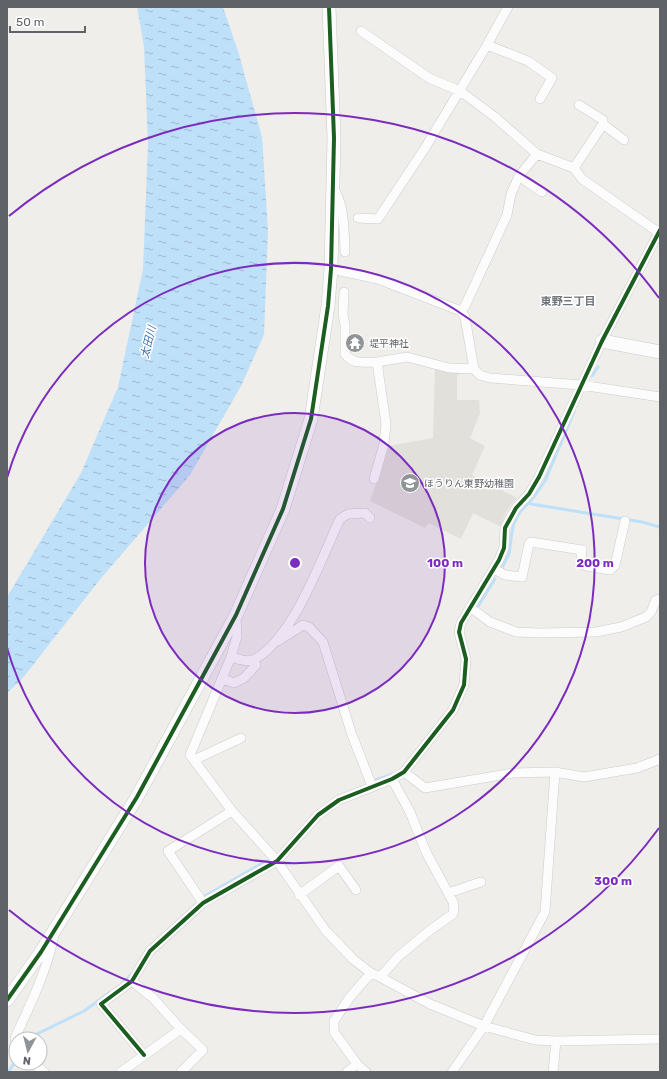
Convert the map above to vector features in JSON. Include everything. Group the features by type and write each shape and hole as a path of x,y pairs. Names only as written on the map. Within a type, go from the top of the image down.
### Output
{"street":[{"path":"7,1000 41,952 137,797 236,615 283,509 311,419 328,306 331,269 334,138 329,7"},
{"path":"358,218 378,219 460,92 508,7"},
{"path":"144,1055 101,1004 132,981 150,951 203,902 277,861 318,814 339,800 392,779 404,772 453,710 464,686 466,659 459,632 460,622 499,560 504,548 506,528 516,508 529,494 539,477 581,385 659,231 582,179 574,168 537,154 495,117 460,92 429,78 361,31"},
{"path":"487,45 528,61 552,78 540,99"},
{"path":"579,105 603,120 603,124 624,140"},
{"path":"574,168 603,124"},
{"path":"461,311 465,306 507,216 511,194 519,176 537,154"},
{"path":"519,176 542,192"},
{"path":"333,186 339,197 342,211 345,252"},
{"path":"331,269 378,279 461,311 466,316 474,369 480,375 490,378 581,385 660,397"},
{"path":"340,329 343,314 344,292"},
{"path":"343,314 345,325 345,354 350,360 359,362 377,362 407,357 449,368 474,369"},
{"path":"602,342 660,352"},
{"path":"374,479 384,444 386,424 377,362"},
{"path":"273,644 291,621 304,598 340,519 348,514 365,513 370,518"},
{"path":"494,569 505,574 522,577 529,544 531,542 582,550 581,558 586,566 610,570 616,565 625,521"},
{"path":"470,607 490,622 516,632 596,632 621,627 646,617 651,612 656,600 660,599"},
{"path":"236,615 237,636 231,657 190,755 232,811 277,861 299,895 326,931 354,960 375,975 430,1004 484,1026 535,1040 660,1039"},
{"path":"231,657 243,661 254,659 273,644 303,625 309,627 323,642 352,735 372,786"},
{"path":"223,679 234,683 244,678 256,665 254,659"},
{"path":"194,760 241,738"},
{"path":"404,772 425,788 513,773 554,772 584,777 637,768 660,759"},
{"path":"452,1072 484,1026 545,912 554,772"},
{"path":"366,1072 358,1064 334,1032 334,1021 350,997 375,975 453,914 454,908 448,893 426,852 410,812 392,779"},
{"path":"203,902 168,851 232,811"},
{"path":"299,895 339,866 356,890"},
{"path":"448,893 481,882"},
{"path":"18,1031 33,999 50,953 55,929"},
{"path":"132,981 152,996 203,1050 181,1072"},
{"path":"121,1072 182,1029"},
{"path":"553,1072 556,1041"},
{"path":"347,1072 358,1064"}],"shaded area":[{"path":"435,366 463,371 457,376 457,400 479,400 480,413 470,438 485,446 472,475 517,498 511,504 504,517 501,527 473,513 461,539 429,523 425,528 370,501 389,446 433,438"}],"water":[{"name":"太田川","path":"137,7 223,7 238,51 262,137 268,230 264,335 241,386 190,475 102,577 22,679 7,693 7,597 81,473 118,387 143,269 148,143 144,47"}],"waterway":[{"path":"592,376 598,367"},
{"path":"503,566 509,554 514,523 520,512 534,497 545,481 574,412"},
{"path":"529,502 531,504 642,522 660,527"},
{"path":"477,608 495,579"},
{"path":"376,780 393,774"},
{"path":"205,896 266,861"},
{"path":"123,982 132,974"},
{"path":"43,1031 84,1011 109,993"}],"cycle path":[{"path":"7,1000 41,952 137,797 236,615 283,509 311,419 328,306 331,269 334,138 329,7"},
{"path":"144,1055 101,1004 132,981 150,951 203,903 277,861 318,815 339,800 392,779 404,772 453,710 464,685 466,659 459,632 461,623 499,560 504,548 505,528 516,508 529,494 539,477 602,341 660,230"}],"place":[{"name":"堤平神社","path":"355,343"},
{"name":"ほうりん東野幼稚園","path":"410,483"}],"district":[{"name":"東野三丁目","path":"568,301"}]}
